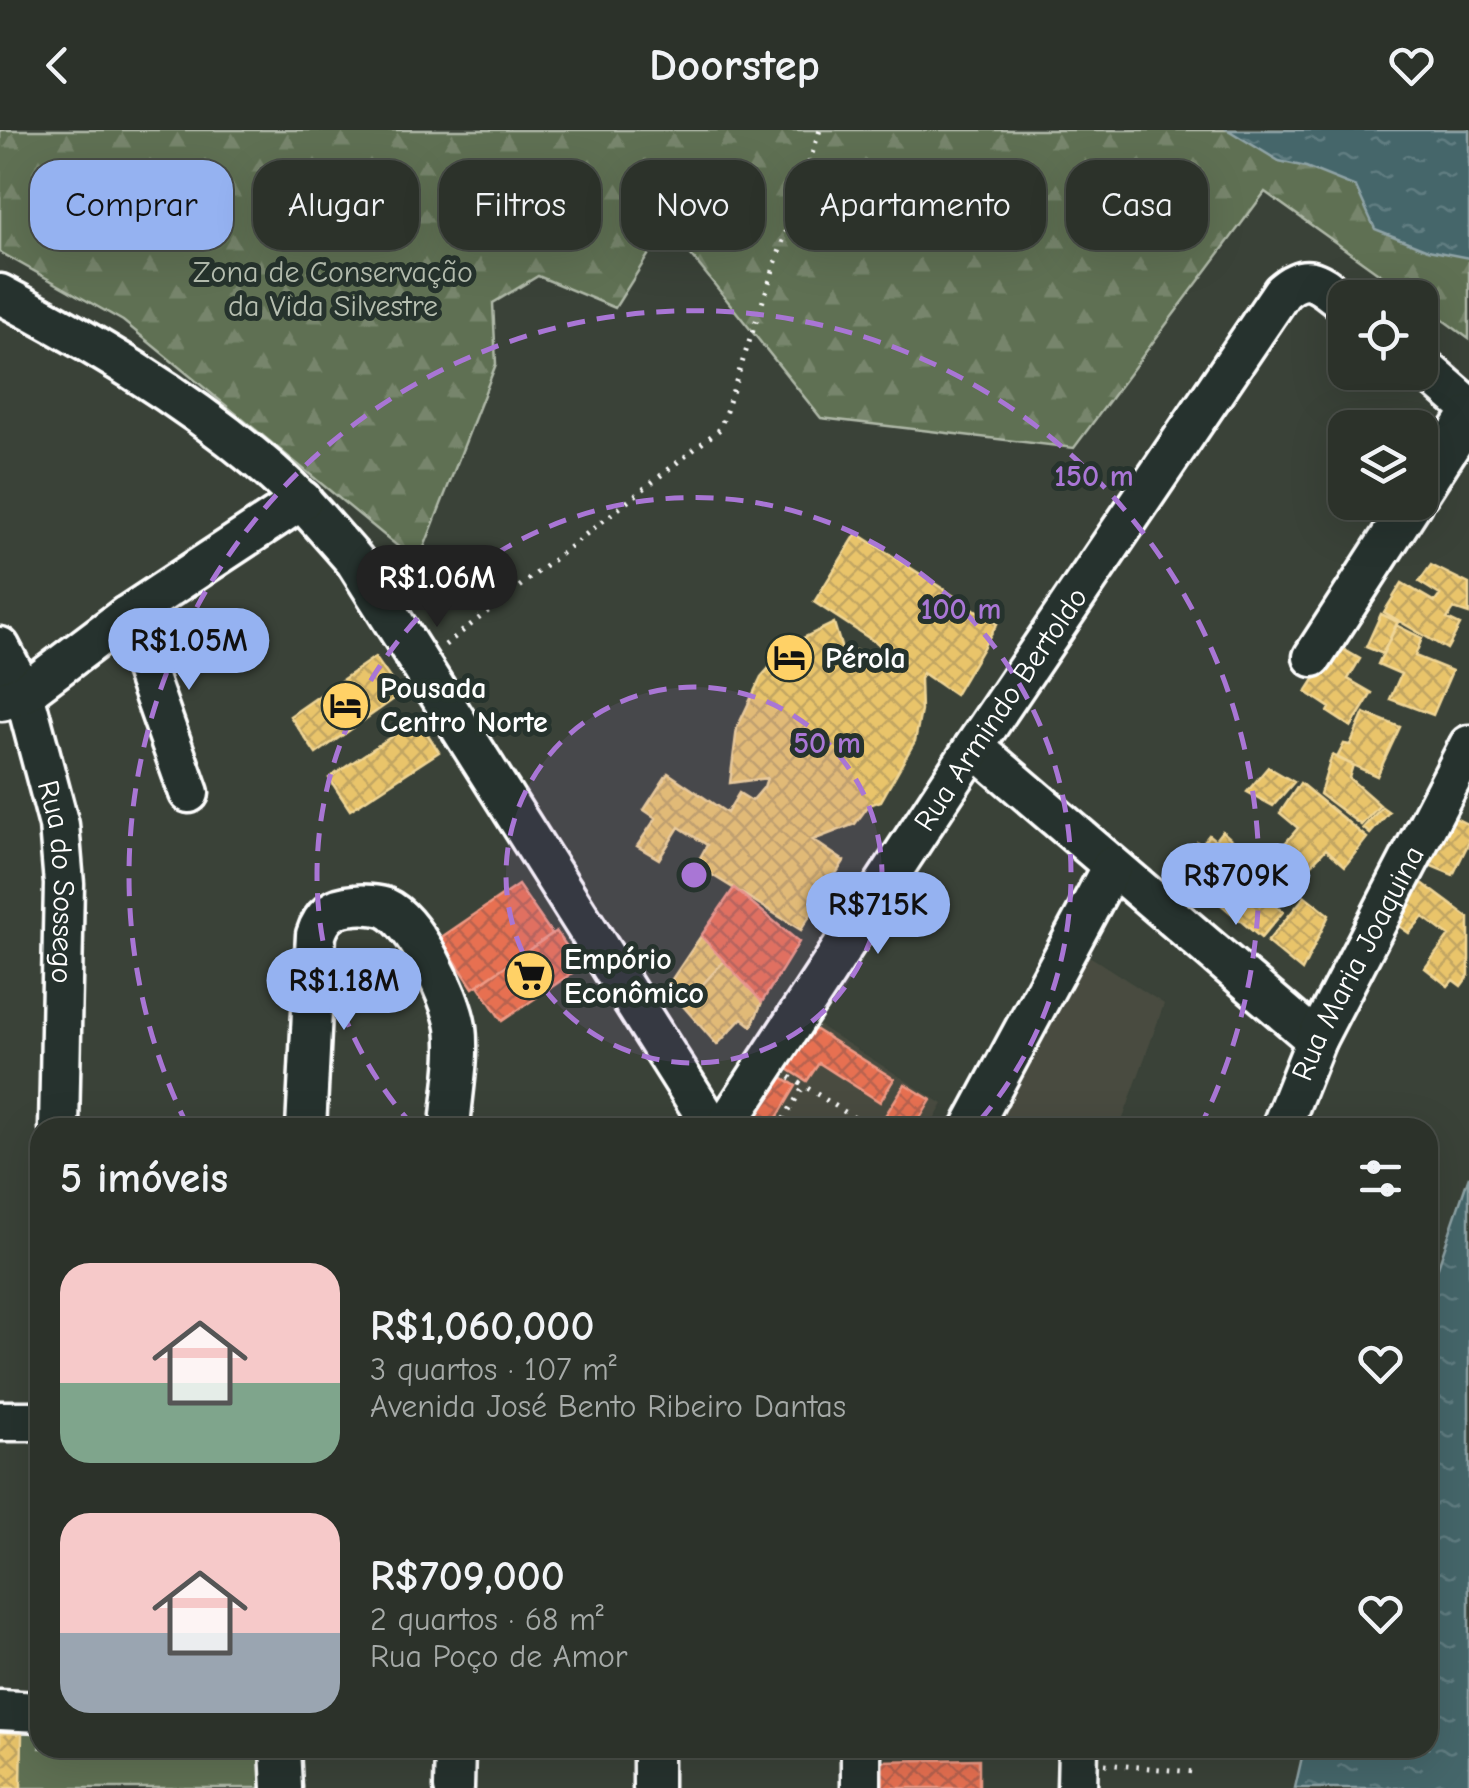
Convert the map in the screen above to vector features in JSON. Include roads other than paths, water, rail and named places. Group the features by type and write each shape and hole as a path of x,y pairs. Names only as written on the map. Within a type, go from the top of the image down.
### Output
{"street":[{"name":"Rua Armindo Bertoldo","path":"731,1118 974,747 1282,292 1295,280 1306,279 1328,291"},
{"path":"0,294 95,345 196,412 302,500 354,561 707,1118"},
{"path":"1438,380 1469,407"},
{"path":"1438,464 1469,416"},
{"path":"12,698 126,616 302,500"},
{"path":"1313,657 1401,520"},
{"path":"126,616 189,793"},
{"name":"Rua do Sossego","path":"0,647 12,698 59,825 64,884 59,1118"},
{"name":"Rua Maria Joaquina","path":"1285,1118 1316,1040 1469,745"},
{"path":"974,747 1316,1040"},
{"path":"976,1118 1112,866"},
{"path":"307,1118 316,934 321,919 331,911 355,905 386,908 402,921 448,994 456,1029 451,1118"},
{"path":"0,1421 30,1421"},
{"path":"0,1710 30,1712"},
{"path":"280,1758 282,1788"},
{"path":"454,1788 455,1758"},
{"path":"653,1758 653,1788"},
{"path":"860,1788 861,1758"}],"water":[{"path":"1228,130 1469,130 1469,258 1428,250 1375,229 1356,187 1279,161"},
{"path":"1469,1176 1469,1788 1295,1788 1302,1758 1438,1758 1438,1267"}],"place":[{"name":"Pérola","path":"790,658"},
{"name":"Pousada Centro Norte","path":"345,705"},
{"name":"Empório Econômico","path":"529,976"}],"park label":[{"name":"Zona de Conservação da Vida Silvestre","path":"333,289"}]}
